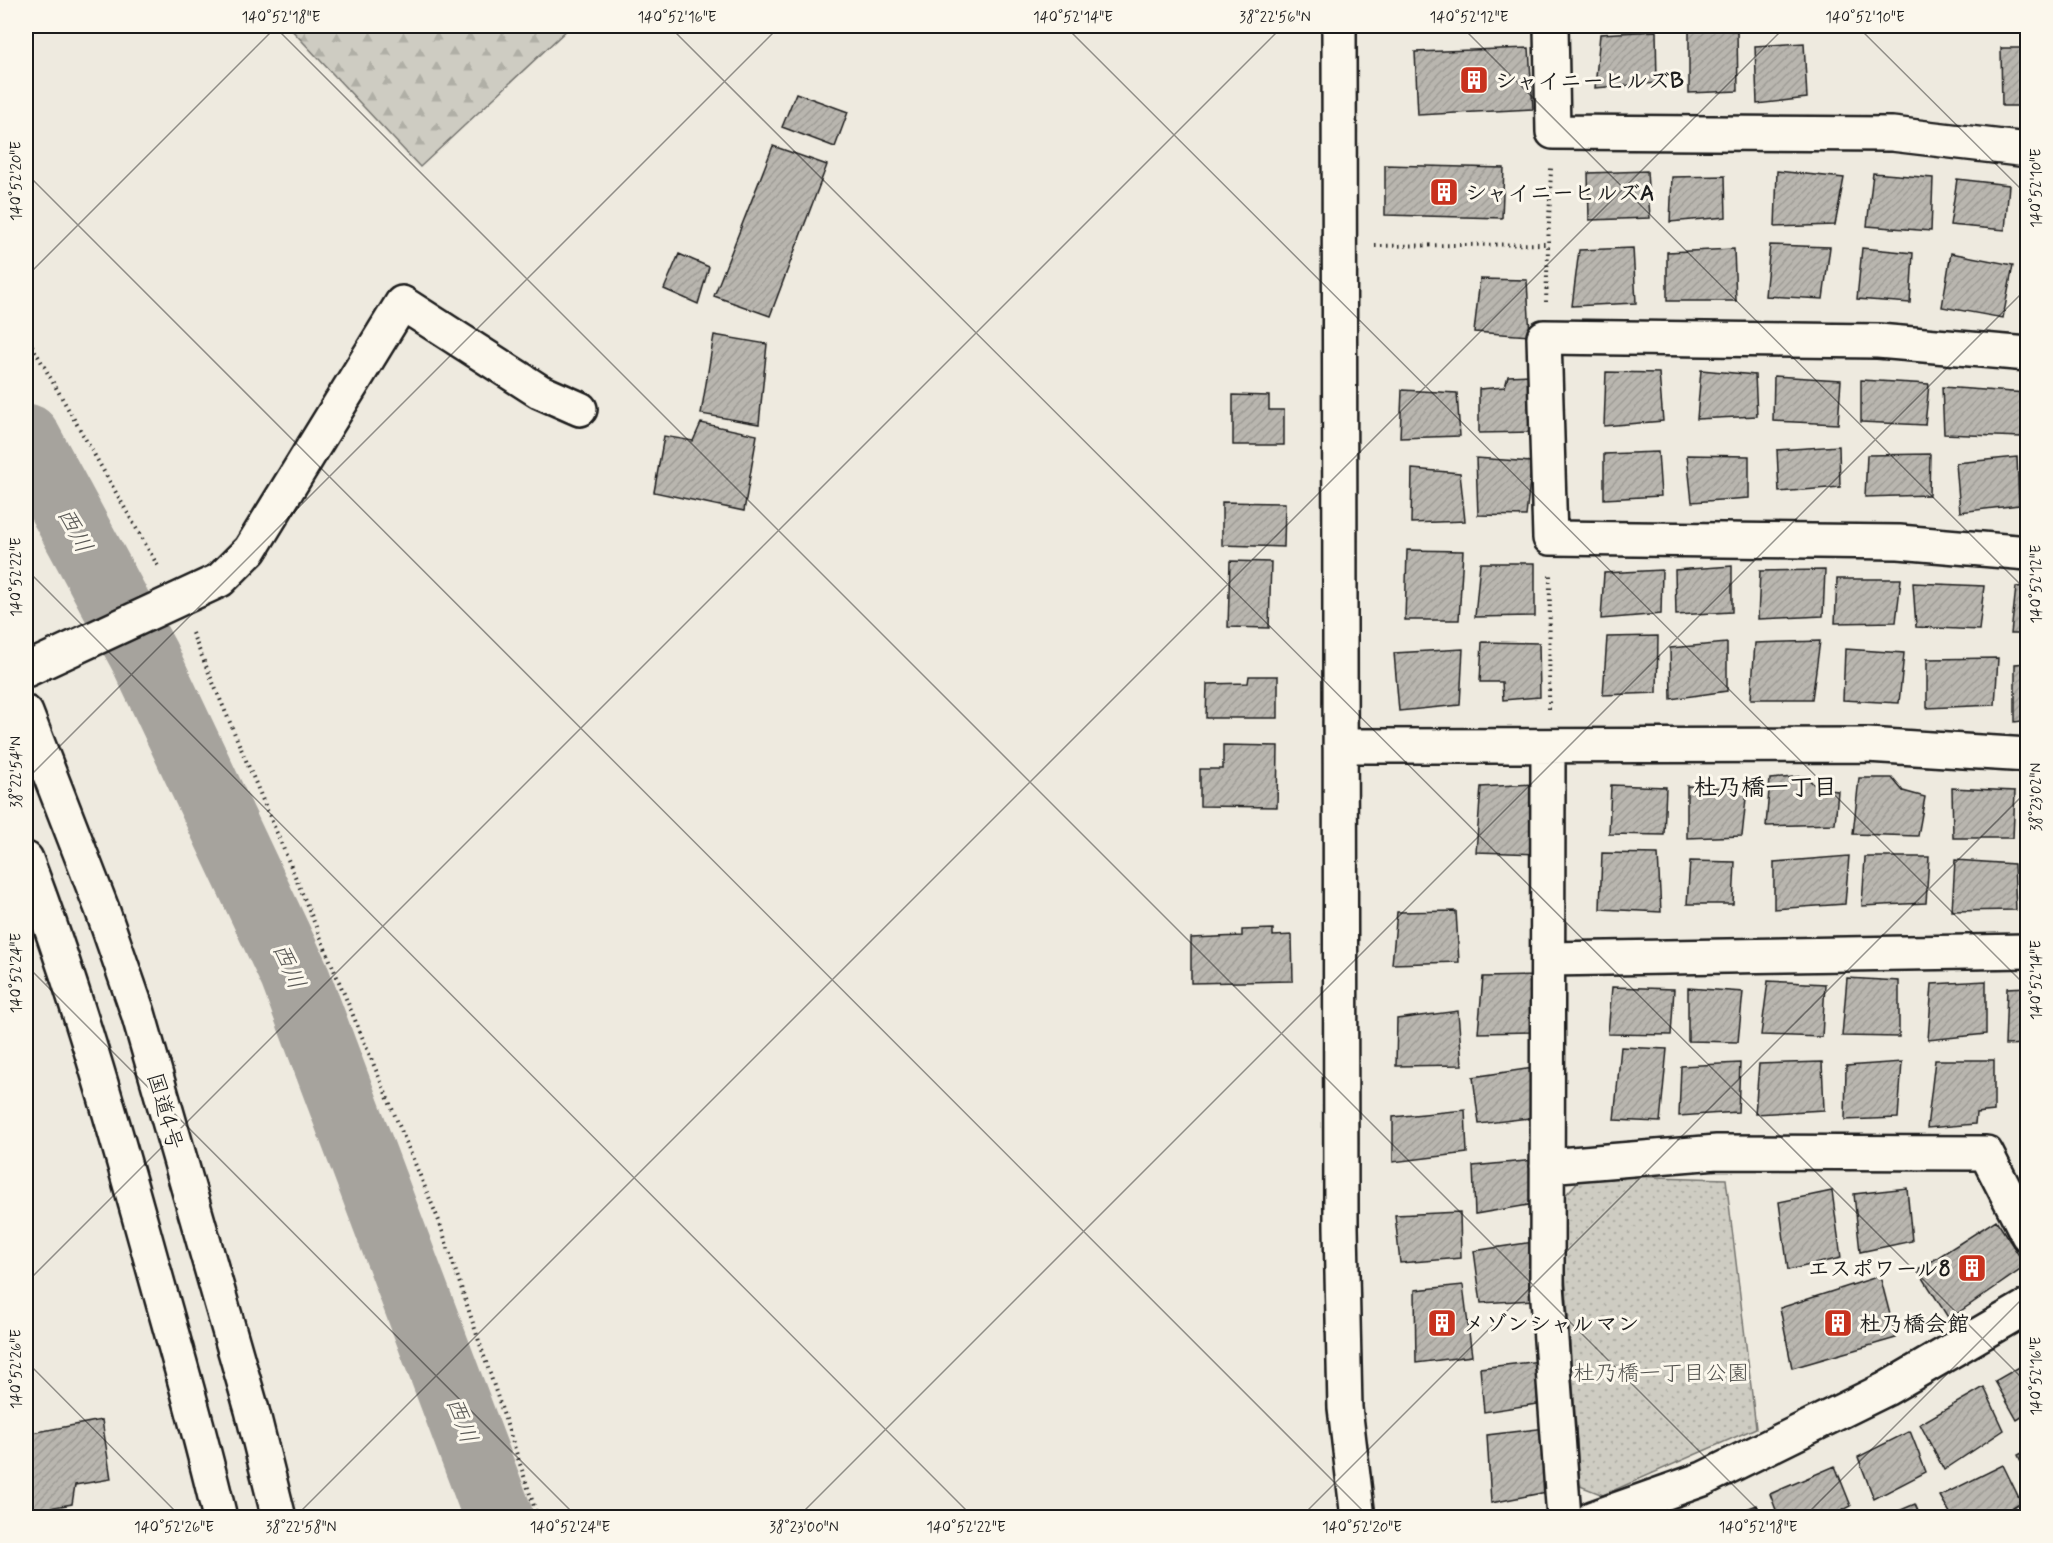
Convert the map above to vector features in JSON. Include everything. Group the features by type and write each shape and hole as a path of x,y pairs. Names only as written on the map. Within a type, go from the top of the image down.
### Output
{"main road":[{"path":"1339,26 1342,1276 1345,1408 1359,1518"},
{"path":"1551,26 1553,132 1892,134 2028,150"},
{"path":"26,670 220,580 250,550 402,303 539,391 580,409"},
{"path":"2028,354 1878,341 1545,338 1550,538 1899,542 2028,552"},
{"name":"国道4号","path":"26,713 98,898 138,1012 249,1399 279,1518"},
{"path":"1340,746 1867,745 2028,755"},
{"path":"1548,747 1547,1285 1564,1518"},
{"path":"26,859 73,993 108,1105 204,1450 220,1518"},
{"path":"1548,959 2028,951"},
{"path":"1547,1166 1717,1152 1986,1153 2028,1234"},
{"path":"1593,1518 1703,1479 1886,1389 2028,1306"}],"path":[{"path":"1545,338 1553,132"},
{"path":"1340,246 1548,244"},
{"path":"26,335 162,572"},
{"path":"1548,747 1550,538"},
{"path":"192,634 439,1221 538,1518"}],"green space":[{"path":"288,26 571,26 420,167"},
{"name":"杜乃橋一丁目公園","path":"1584,1175 1726,1179 1756,1428 1603,1495 1580,1486 1560,1201"}],"building":[{"path":"1939,26 2017,26 2017,28 1939,31"},
{"path":"1689,28 1737,31 1738,91 1689,93"},
{"path":"1656,31 1657,83 1595,88 1600,34"},
{"path":"1804,43 1807,98 1757,104 1755,46"},
{"name":"シャイニーヒルズB","path":"1529,48 1533,109 1418,115 1415,52"},
{"path":"2001,48 2028,48 2028,106 2002,106"},
{"path":"796,93 848,112 835,147 782,127"},
{"path":"773,146 827,165 770,316 714,296"},
{"name":"シャイニーヒルズA","path":"1385,165 1504,168 1502,218 1385,215"},
{"path":"1647,171 1650,218 1589,220 1588,173"},
{"path":"1777,171 1844,178 1835,225 1775,227"},
{"path":"1873,173 1933,178 1931,231 1867,226"},
{"path":"1725,176 1726,217 1670,222 1672,177"},
{"path":"1957,179 2009,185 2005,230 1950,225"},
{"path":"1770,245 1830,247 1823,299 1765,296"},
{"path":"1633,248 1636,303 1572,306 1579,250"},
{"path":"1862,248 1913,253 1910,303 1857,299"},
{"path":"1734,249 1736,301 1667,301 1667,252"},
{"path":"1951,253 2013,265 2003,318 1942,307"},
{"path":"679,254 709,267 698,304 664,289"},
{"path":"1480,279 1527,280 1530,336 1474,332"},
{"path":"714,335 767,344 759,424 701,414"},
{"path":"1701,370 1755,375 1757,416 1697,419"},
{"path":"1606,372 1659,373 1663,421 1604,426"},
{"path":"1531,375 1534,432 1479,433 1479,389 1505,387 1508,376"},
{"path":"1774,376 1841,380 1838,424 1773,421"},
{"path":"1861,380 1929,384 1925,425 1861,422"},
{"path":"1942,387 2026,393 2021,437 1944,434"},
{"path":"1402,390 1457,393 1460,436 1400,438"},
{"path":"1233,395 1269,396 1269,410 1284,410 1284,445 1233,445"},
{"path":"701,423 757,435 744,511 654,492 664,436 693,441"},
{"path":"1839,446 1840,487 1779,492 1777,450"},
{"path":"1658,452 1661,496 1604,499 1604,454"},
{"path":"1930,454 1929,495 1865,497 1867,455"},
{"path":"1687,455 1749,456 1749,498 1692,502"},
{"path":"2017,457 2019,505 1960,512 1956,463"},
{"path":"1476,458 1532,462 1526,516 1478,515"},
{"path":"1412,469 1460,473 1465,521 1411,523"},
{"path":"1222,502 1285,503 1284,547 1222,545"},
{"path":"1407,550 1463,551 1459,620 1405,620"},
{"path":"1230,561 1271,562 1269,628 1228,627"},
{"path":"1480,563 1535,563 1535,616 1475,617"},
{"path":"1732,566 1732,612 1676,615 1675,570"},
{"path":"1662,570 1661,614 1601,619 1604,573"},
{"path":"1825,570 1823,616 1758,619 1760,571"},
{"path":"1837,579 1901,579 1896,622 1835,623"},
{"path":"1913,583 1984,586 1979,630 1916,627"},
{"path":"2028,586 2028,634 2011,634 2016,587"},
{"path":"1658,636 1657,693 1603,695 1607,637"},
{"path":"1820,641 1812,699 1751,699 1755,643"},
{"path":"1482,642 1539,643 1540,697 1503,700 1502,682 1480,682"},
{"path":"1727,643 1727,691 1671,699 1670,648"},
{"path":"1463,649 1460,705 1399,711 1394,653"},
{"path":"1845,649 1904,653 1899,703 1843,700"},
{"path":"1998,658 1995,705 1927,708 1927,659"},
{"path":"2028,663 2028,720 2015,722 2015,664"},
{"path":"1249,676 1278,676 1278,718 1206,718 1207,684 1248,683"},
{"path":"1223,745 1278,746 1277,807 1200,806 1200,769 1223,769"},
{"path":"1806,776 1818,789 1838,791 1835,824 1766,826 1770,779"},
{"path":"1859,778 1892,778 1903,791 1925,797 1918,836 1853,834"},
{"path":"1534,784 1540,854 1476,852 1481,787"},
{"path":"1611,785 1666,787 1664,835 1609,834"},
{"path":"1687,786 1747,789 1742,836 1687,838"},
{"path":"1952,788 2015,791 2013,838 1953,838"},
{"path":"1602,853 1658,854 1661,912 1600,909"},
{"path":"1849,856 1845,904 1774,909 1774,862"},
{"path":"1865,857 1929,857 1926,903 1862,906"},
{"path":"1955,860 2014,864 2016,910 1952,911"},
{"path":"1690,861 1735,862 1733,904 1687,904"},
{"path":"1456,911 1459,962 1392,964 1397,912"},
{"path":"1273,929 1273,936 1292,935 1293,981 1191,983 1191,938 1242,936 1242,930"},
{"path":"1538,976 1536,1032 1478,1033 1483,977"},
{"path":"1847,978 1899,981 1899,1037 1842,1036"},
{"path":"1768,981 1825,984 1822,1037 1761,1035"},
{"path":"1986,981 1986,1034 1928,1040 1932,984"},
{"path":"1612,987 1674,989 1671,1035 1608,1034"},
{"path":"2028,987 2028,1044 2005,1045 2007,988"},
{"path":"1688,988 1743,992 1738,1042 1688,1041"},
{"path":"1458,1011 1462,1065 1396,1066 1397,1019"},
{"path":"1621,1047 1667,1049 1660,1122 1614,1120"},
{"path":"1935,1060 1994,1060 1994,1111 1976,1113 1975,1124 1927,1128"},
{"path":"1822,1062 1824,1110 1755,1114 1759,1064"},
{"path":"1902,1062 1898,1118 1845,1120 1846,1066"},
{"path":"1740,1063 1738,1112 1679,1116 1681,1066"},
{"path":"1540,1067 1538,1117 1479,1124 1473,1077"},
{"path":"1465,1110 1467,1153 1393,1162 1393,1117"},
{"path":"1535,1160 1534,1204 1475,1214 1473,1166"},
{"path":"1907,1188 1912,1241 1860,1252 1854,1194"},
{"path":"1832,1191 1841,1258 1788,1270 1779,1202"},
{"path":"1460,1212 1461,1258 1400,1263 1395,1215"},
{"name":"エスポワール8","path":"1996,1220 2026,1266 1949,1319 1918,1270"},
{"path":"1533,1242 1535,1300 1481,1303 1474,1251"},
{"name":"杜乃橋会館","path":"1880,1276 1896,1338 1792,1368 1780,1308"},
{"name":"メゾンシャルマン","path":"1463,1285 1472,1356 1416,1363 1415,1290"},
{"path":"1540,1361 1543,1403 1484,1412 1480,1368"},
{"path":"2028,1362 2028,1413 2017,1420 1995,1381"},
{"path":"1984,1387 2004,1430 1944,1470 1920,1424"},
{"path":"102,1420 111,1479 75,1485 72,1504 26,1512 26,1434"},
{"path":"1546,1428 1552,1491 1491,1503 1487,1435"},
{"path":"1910,1431 1926,1472 1874,1499 1858,1457"},
{"path":"2028,1450 2028,1476 2018,1455"},
{"path":"2003,1465 2021,1502 1996,1518 1953,1518 1940,1496"},
{"path":"1835,1466 1851,1506 1829,1518 1779,1518 1770,1494"},
{"path":"1915,1504 1921,1518 1882,1518"},
{"path":"1757,1505 1762,1518 1723,1518"}],"waterway":[{"name":"西川","path":"26,438 145,658 294,974 499,1518"}],"place":[{"name":"シャイニーヒルズB","path":"1474,80"},
{"name":"シャイニーヒルズA","path":"1444,192"},
{"name":"エスポワール8","path":"1972,1268"},
{"name":"メゾンシャルマン","path":"1442,1323"},
{"name":"杜乃橋会館","path":"1838,1323"}],"district":[{"name":"杜乃橋一丁目","path":"1765,787"}]}
